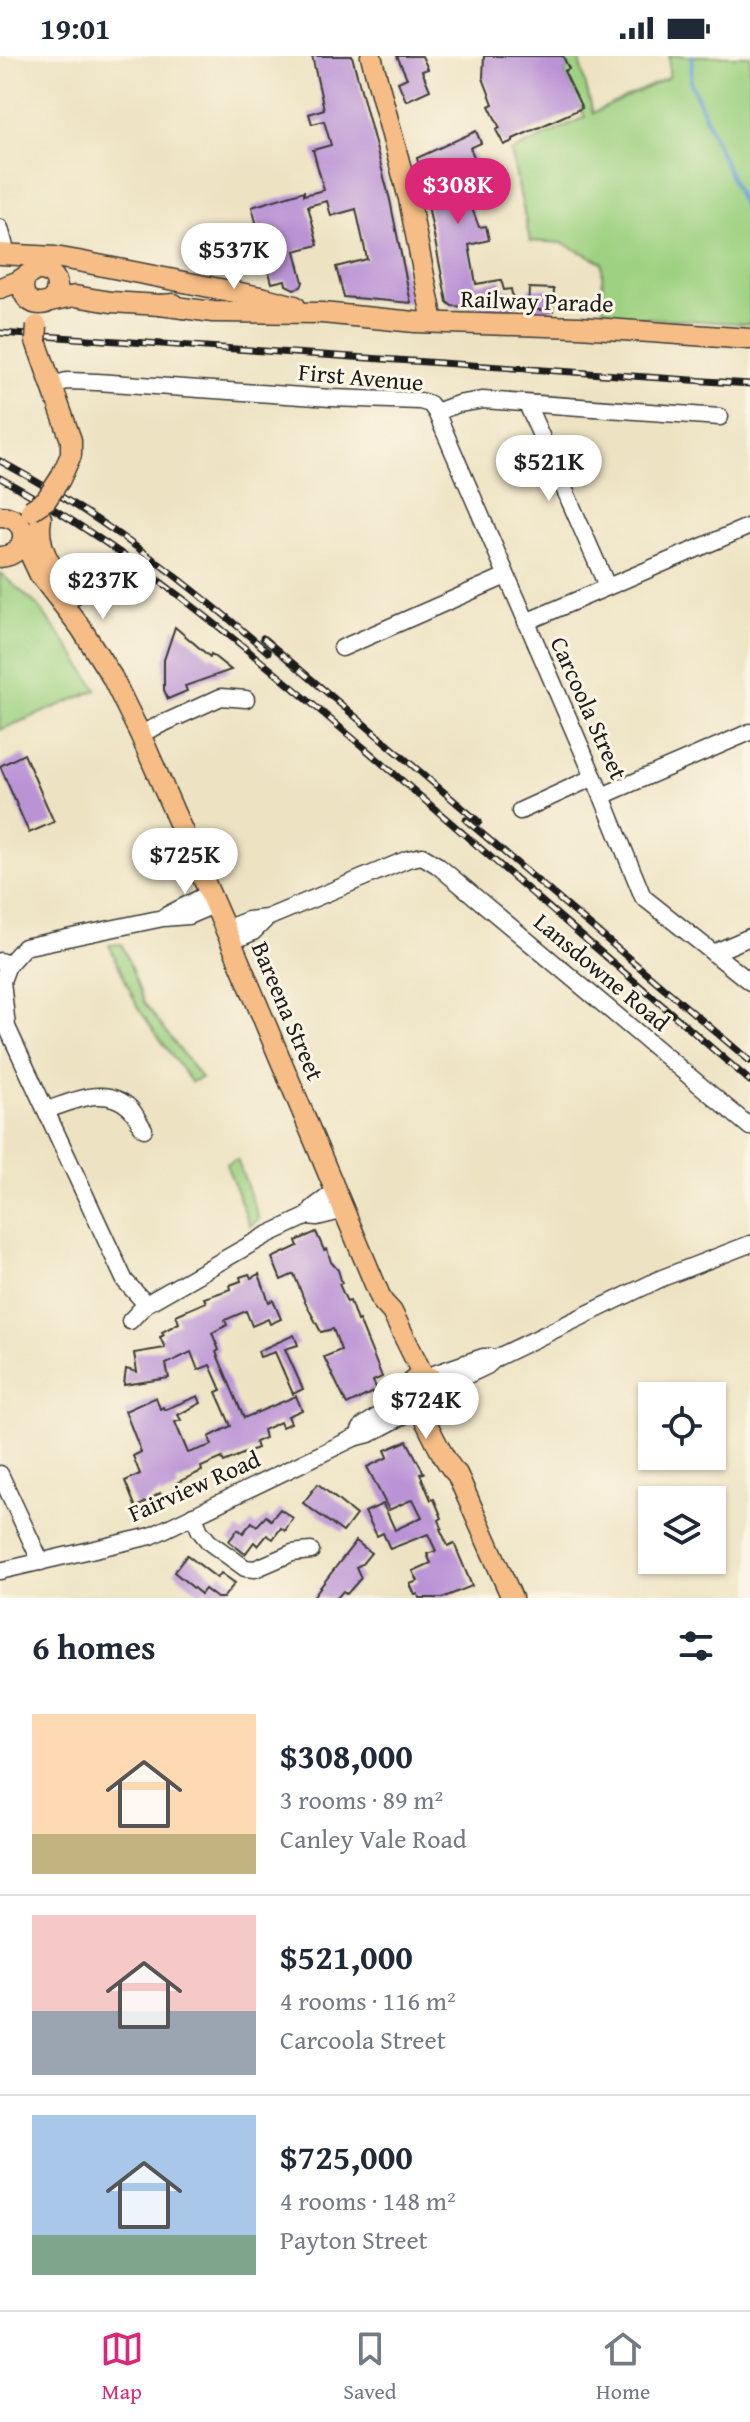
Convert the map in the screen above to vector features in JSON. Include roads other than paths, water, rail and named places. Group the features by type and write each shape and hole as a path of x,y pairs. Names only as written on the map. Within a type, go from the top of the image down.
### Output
{"main road":[{"path":"371,56 409,199 433,322"},
{"name":"Railway Parade","path":"4,254 55,257 265,298 314,313"},
{"path":"0,291 41,273 55,280 57,288 39,301"},
{"path":"59,401 38,379 36,333 41,311 39,301 24,287 26,279 41,273 92,299"},
{"path":"160,277 238,308 314,313"},
{"path":"0,291 39,301 70,297 160,305 265,298"},
{"name":"Railway Parade","path":"160,305 213,312 314,313 750,339"},
{"path":"0,557 13,554 20,548 23,537 44,503 62,457 59,401 36,333"},
{"path":"2,515 20,514 44,503"},
{"path":"44,503 40,540 45,556 90,623 116,686"},
{"name":"Bareena Street","path":"2,515 19,523 43,580 81,628 140,734 345,1210 382,1301 384,1320 458,1460 457,1474 512,1598"},
{"name":"Bareena Street","path":"0,557 23,565 43,580"}],"street":[{"path":"0,228 4,254"},
{"path":"36,362 59,401"},
{"name":"First Avenue","path":"59,401 67,381 420,401 430,404 436,412 475,401 720,417"},
{"path":"527,404 607,586"},
{"name":"Carcoola Street","path":"436,412 643,897 750,982"},
{"path":"526,622 750,526"},
{"path":"342,648 506,576"},
{"path":"140,734 221,697 246,699"},
{"path":"602,796 750,732"},
{"path":"520,811 594,777"},
{"name":"Lansdowne Road","path":"228,936 248,920 267,918 408,859 422,856 437,865 750,1127"},
{"path":"146,1304 125,1281 7,1027 2,981 4,963 24,947 163,918 211,900"},
{"path":"713,953 750,937"},
{"path":"47,1110 104,1094 129,1106 144,1129"},
{"path":"308,1216 313,1208 336,1191"},
{"path":"130,1321 146,1304 267,1235 308,1216 317,1217 345,1210"},
{"name":"Fairview Road","path":"0,1571 151,1536 354,1438 369,1434 422,1393 483,1357 496,1358 662,1278 750,1244"},
{"path":"0,1474 41,1562"},
{"path":"193,1515 209,1542 245,1568 255,1569 292,1553 311,1551"}],"waterway":[{"path":"692,56 691,83 750,223"}],"railway":[{"path":"0,333 750,384"},
{"path":"0,461 106,525 268,652"},
{"path":"0,478 98,538 236,641 750,1081"},
{"path":"263,638 479,822"},
{"path":"466,820 750,1061"}]}
